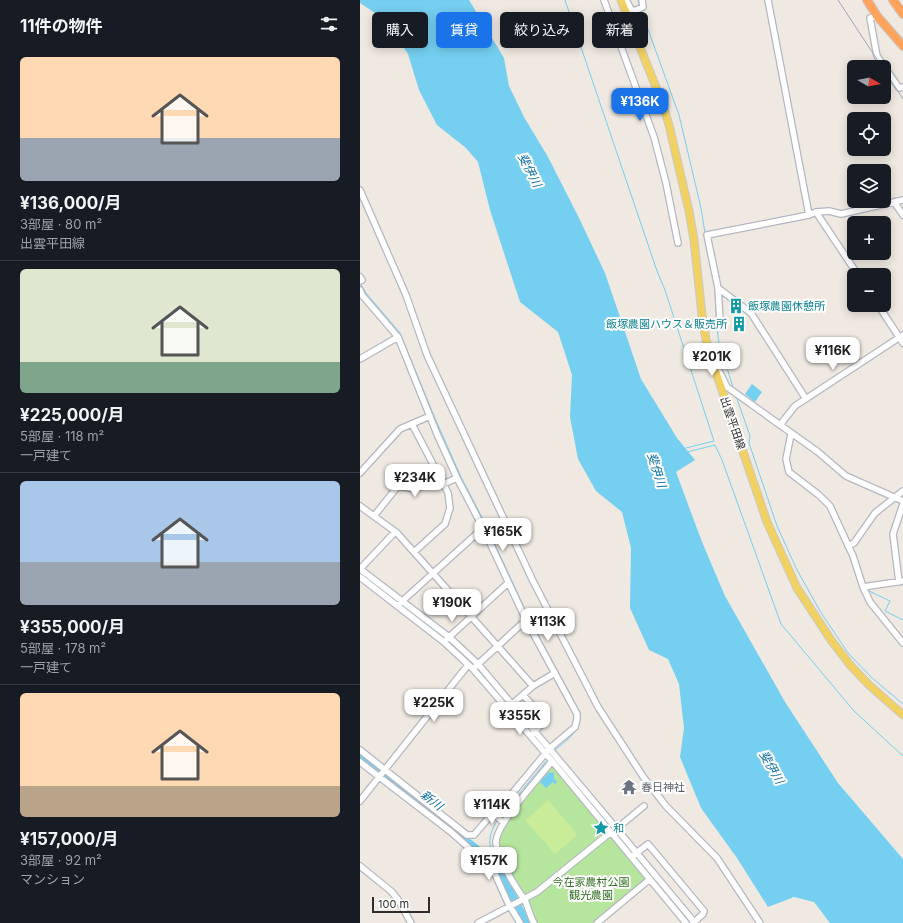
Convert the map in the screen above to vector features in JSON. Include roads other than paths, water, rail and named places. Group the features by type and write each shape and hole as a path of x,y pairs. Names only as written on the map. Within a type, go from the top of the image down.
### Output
{"highway":[{"path":"867,0 877,16 903,46"},
{"path":"893,0 903,12"}],"main road":[{"name":"出雲平田線","path":"622,0 662,102 680,169 689,211 707,346 767,522 797,588 831,640 850,666 903,715"}],"street":[{"path":"604,0 654,137 666,183 678,243"},
{"path":"626,0 631,10 634,11 643,7 642,0"},
{"path":"768,0 808,215"},
{"path":"877,16 870,18 877,56 899,88 903,87"},
{"path":"360,190 406,295 427,355 532,579 598,707 644,778 666,806 717,858 760,923"},
{"path":"720,321 718,288 707,235 808,215 816,212 829,211 841,214 903,200"},
{"path":"894,202 903,215"},
{"path":"816,212 853,268"},
{"path":"360,276 362,280 360,281"},
{"path":"718,288 751,313 806,399"},
{"path":"360,290 362,295 398,337 457,478 483,528 526,620 577,714 578,719 575,727 547,751 505,802 474,835 467,835 384,771 360,750"},
{"path":"780,425 795,406 902,339 883,312"},
{"path":"360,359 398,337"},
{"path":"707,346 727,387 818,452 846,476 903,501"},
{"path":"360,473 400,430 430,416"},
{"path":"412,424 448,493 450,508 445,524 414,552"},
{"path":"791,434 786,459 789,472 819,495 830,506 853,556 863,587 870,602 903,643"},
{"path":"374,516 398,486 414,489 422,486 443,484 457,478"},
{"path":"848,546 854,543 875,514 903,491"},
{"path":"863,587 901,582 893,534 903,504"},
{"path":"360,506 395,532 533,686"},
{"path":"400,603 483,528"},
{"path":"395,532 360,569 473,666 512,704 611,833 635,855 694,923 703,914 704,910 648,844 635,855"},
{"path":"360,577 449,637 507,709 533,733"},
{"path":"444,642 508,583"},
{"path":"360,801 473,666 498,646 526,620"},
{"path":"507,709 533,686 555,673"},
{"path":"522,695 546,720 533,733"},
{"path":"547,751 552,761 602,810 617,829 650,879 686,923"},
{"path":"534,923 498,851 496,843 498,834 512,811 552,761"},
{"path":"360,762 451,832 488,865 495,874 520,923"},
{"path":"478,923 537,892 644,806"},
{"path":"596,814 602,810"},
{"path":"494,814 504,823"},
{"path":"360,866 392,892 399,901 411,923"},
{"path":"597,923 650,879"}],"water":[{"name":"斐伊川","path":"360,0 469,0 476,12 436,12 436,48 492,48 492,38 504,58 509,86 524,117 548,157 605,273 641,379 677,438 695,460 676,472 702,542 725,596 785,702 838,783 903,859 903,923 830,923 814,902 794,897 768,907 737,858 701,808 680,757 684,728 679,684 668,659 649,650 630,608 631,548 622,512 596,491 578,459 570,417 572,375 558,332 520,302 490,210 478,162 466,148 437,125 419,90 408,54 404,48 428,48 428,12 374,12 360,3"},
{"path":"752,384 762,392 755,402 745,394"},
{"path":"553,772 554,778 557,782 555,784 553,782 546,788 540,782 548,773"}],"waterway":[{"path":"565,0 657,271 665,290 714,441 686,448"},
{"path":"638,0 639,5"},
{"path":"641,10 679,115 701,208 705,233"},
{"path":"360,283 366,293 400,333 461,477 485,523 529,618 579,711 580,717 577,729 555,750"},
{"path":"715,289 719,343 734,390"},
{"path":"736,396 750,436 749,443 777,526 797,570 820,611 848,653 871,677 903,704"},
{"path":"687,452 715,445 722,460 781,624 854,711 903,756"},
{"path":"847,549 854,566"},
{"path":"867,590 890,601 885,611 903,620"},
{"path":"542,744 546,750"},
{"path":"548,752 562,768"},
{"name":"新川","path":"360,757 497,866 527,923"},
{"path":"500,817 548,759"},
{"path":"497,821 490,838 492,854 497,866"}],"railway":[{"path":"838,0 877,60"},
{"path":"891,81 903,99"}],"place":[{"name":"飯塚農園休憩所","path":"736,306"},
{"name":"飯塚農園ハウス＆販売所","path":"739,324"},
{"name":"春日神社","path":"629,787"},
{"name":"和","path":"601,828"}],"park label":[{"name":"今在家農村公園 観光農園","path":"591,888"}]}
